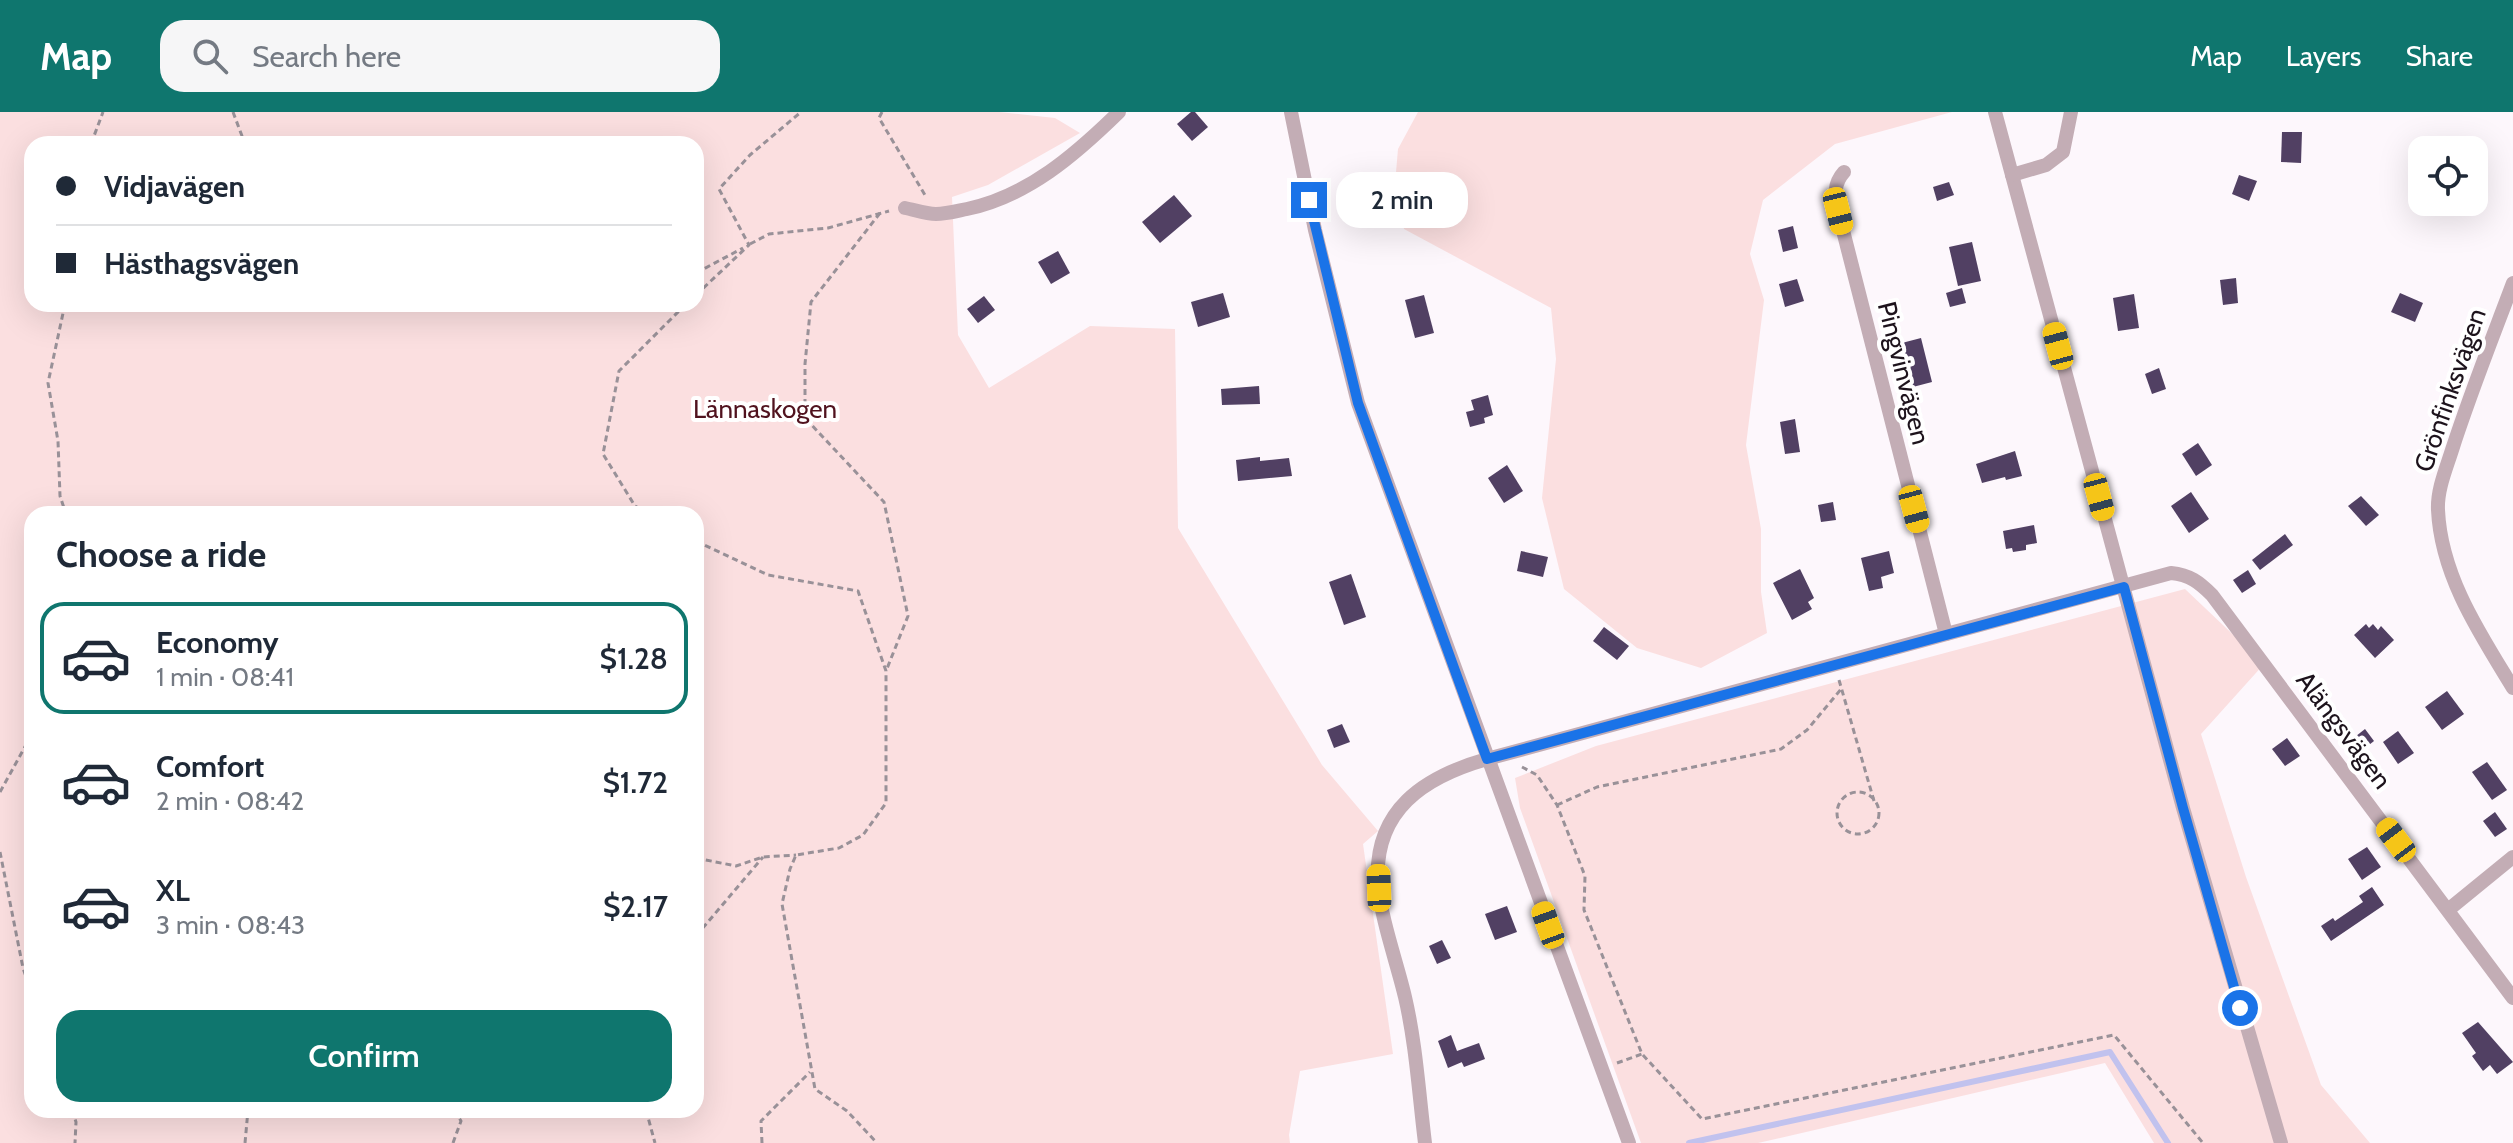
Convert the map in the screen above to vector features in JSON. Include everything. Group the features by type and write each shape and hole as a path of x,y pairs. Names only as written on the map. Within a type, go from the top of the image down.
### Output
{"street":[{"path":"905,208 936,214 983,205 1045,176 1119,112"},
{"path":"1291,112 1315,230 1358,403 1629,1143"},
{"path":"1995,112 2183,808 2281,1143"},
{"path":"2012,175 2046,165 2063,152 2071,112"},
{"name":"Pingvinvägen","path":"1844,172 1837,180 1838,211 1946,634"},
{"name":"Grönfinksvägen","path":"2513,283 2461,422 2446,468 2438,508 2441,535 2461,599 2513,688"},
{"name":"Alängsvägen","path":"2124,587 2171,573 2187,575 2212,595 2513,998"},
{"path":"1425,1143 1406,1001 1379,888 1378,866 1383,841 1405,801 1438,776 1487,759 2124,587"},
{"path":"2448,910 2513,857"}],"path":[{"path":"94,136 103,112"},
{"path":"233,112 242,136"},
{"path":"749,245 719,189 750,155 801,112"},
{"path":"882,112 879,118 936,214"},
{"path":"704,269 769,234 828,228 905,208"},
{"path":"880,213 811,302 805,364 805,418 884,502 908,616 886,671"},
{"path":"704,287 749,245"},
{"path":"63,312 48,383 58,441 60,496 63,506"},
{"path":"635,506 603,454 619,371 678,312"},
{"path":"704,545 768,575 858,591 886,671 886,803 863,835 839,848 763,857 736,866 704,860"},
{"path":"1837,673 1878,807 1878,820 1863,834 1849,833 1840,824 1837,810 1844,798 1863,793 1874,801"},
{"path":"1557,805 1597,787 1781,749 1807,730 1842,688"},
{"path":"0,792 24,748"},
{"path":"1515,763 1537,775 1557,805 1585,876 1584,910 1642,1054 1702,1119 2114,1035 2203,1143"},
{"path":"0,852 24,971"},
{"path":"796,855 782,904 815,1089 847,1111 877,1143"},
{"path":"704,927 763,857"},
{"path":"1602,1067 1642,1054"},
{"path":"762,1143 761,1121 812,1070"},
{"path":"75,1118 75,1143"},
{"path":"245,1143 247,1118"},
{"path":"453,1143 461,1121 459,1118"},
{"path":"648,1118 655,1143"}],"green space":[{"name":"Lännaskogen","path":"0,112 999,112 1055,118 1080,133 988,185 952,197 958,335 989,388 1090,326 1175,329 1178,528 1322,765 1378,831 1363,844 1393,1054 1300,1071 1290,1143 0,1143"},
{"path":"1418,112 1952,112 1835,144 1763,200 1750,254 1764,300 1746,445 1761,529 1761,592 1767,633 1701,668 1637,648 1564,589 1542,498 1556,359 1551,308 1404,229 1395,184 1398,149"},
{"path":"2185,589 2264,664 2201,734 2246,877 2321,1085 2370,1143 2154,1143 2105,1063 1758,1143 1641,1143 1520,808 1515,778 1596,746"}],"building":[{"path":"1195,112 1208,127 1192,141 1177,124"},
{"path":"2282,132 2302,132 2301,163 2281,162"},
{"path":"2239,175 2257,181 2249,201 2232,194"},
{"path":"1949,182 1954,195 1937,201 1933,187"},
{"path":"1174,195 1192,216 1160,243 1142,222"},
{"path":"1793,226 1798,248 1783,252 1778,230"},
{"path":"1972,242 1981,281 1958,286 1949,247"},
{"path":"1058,251 1070,273 1051,284 1038,262"},
{"path":"2236,278 2238,303 2223,305 2220,280"},
{"path":"1797,279 1804,301 1785,307 1779,284"},
{"path":"1962,288 1966,303 1950,307 1946,293"},
{"path":"1223,293 1230,317 1198,327 1191,302"},
{"path":"2400,293 2423,303 2415,322 2391,312"},
{"path":"2134,294 2139,328 2118,331 2113,298"},
{"path":"1424,295 1434,333 1415,338 1405,300"},
{"path":"984,296 995,310 978,323 967,309"},
{"path":"1921,338 1932,382 1909,388 1898,344"},
{"path":"2159,368 2166,389 2152,394 2145,374"},
{"path":"1259,386 1260,404 1222,405 1221,389"},
{"path":"1488,395 1493,415 1484,418 1485,423 1470,427 1466,412 1474,410 1471,400"},
{"path":"1795,419 1800,452 1785,454 1780,422"},
{"path":"2198,443 2212,465 2196,476 2182,454"},
{"path":"2015,451 2022,476 1982,483 1976,464"},
{"path":"1260,457 1260,461 1289,458 1292,476 1238,481 1236,460"},
{"path":"1507,465 1523,491 1504,503 1488,478"},
{"path":"2191,492 2209,519 2189,533 2171,506"},
{"path":"2361,496 2379,515 2366,526 2348,506"},
{"path":"1833,502 1836,520 1821,522 1818,505"},
{"path":"2034,525 2037,543 2026,545 2026,550 2013,552 2012,548 2006,549 2003,531"},
{"path":"2285,534 2293,545 2260,570 2252,560"},
{"path":"1521,551 1548,557 1543,577 1517,571"},
{"path":"1889,551 1894,573 1881,577 1883,588 1869,591 1861,558"},
{"path":"1800,569 1814,598 1808,602 1812,609 1792,620 1773,583"},
{"path":"2248,570 2256,584 2242,593 2233,580"},
{"path":"1351,574 1366,617 1344,625 1329,582"},
{"path":"2366,624 2369,628 2373,624 2378,630 2381,626 2394,640 2375,658 2354,635"},
{"path":"1604,627 1629,646 1617,660 1593,641"},
{"path":"2447,691 2464,714 2442,730 2425,707"},
{"path":"1342,724 1350,742 1334,748 1327,730"},
{"path":"2365,729 2374,741 2360,752 2351,740"},
{"path":"2398,731 2414,753 2398,764 2383,742"},
{"path":"2287,738 2300,756 2285,766 2272,749"},
{"path":"2487,762 2507,790 2492,800 2472,772"},
{"path":"2495,812 2507,829 2495,837 2483,821"},
{"path":"2367,847 2381,867 2362,880 2348,859"},
{"path":"2372,887 2384,905 2331,941 2321,926 2333,918 2335,921 2363,902 2359,896"},
{"path":"1507,906 1517,932 1495,940 1485,914"},
{"path":"1442,940 1451,958 1437,964 1429,946"},
{"path":"2478,1022 2513,1062 2497,1074 2490,1065 2483,1071 2472,1056 2476,1053 2462,1033"},
{"path":"1451,1035 1457,1051 1479,1043 1485,1059 1464,1067 1462,1062 1448,1068 1438,1041"}],"waterway":[{"path":"1689,1143 2110,1052 2168,1143"}],"route":[{"path":"1309,200 1358,403 1487,759 2124,587 2240,1008"}]}
